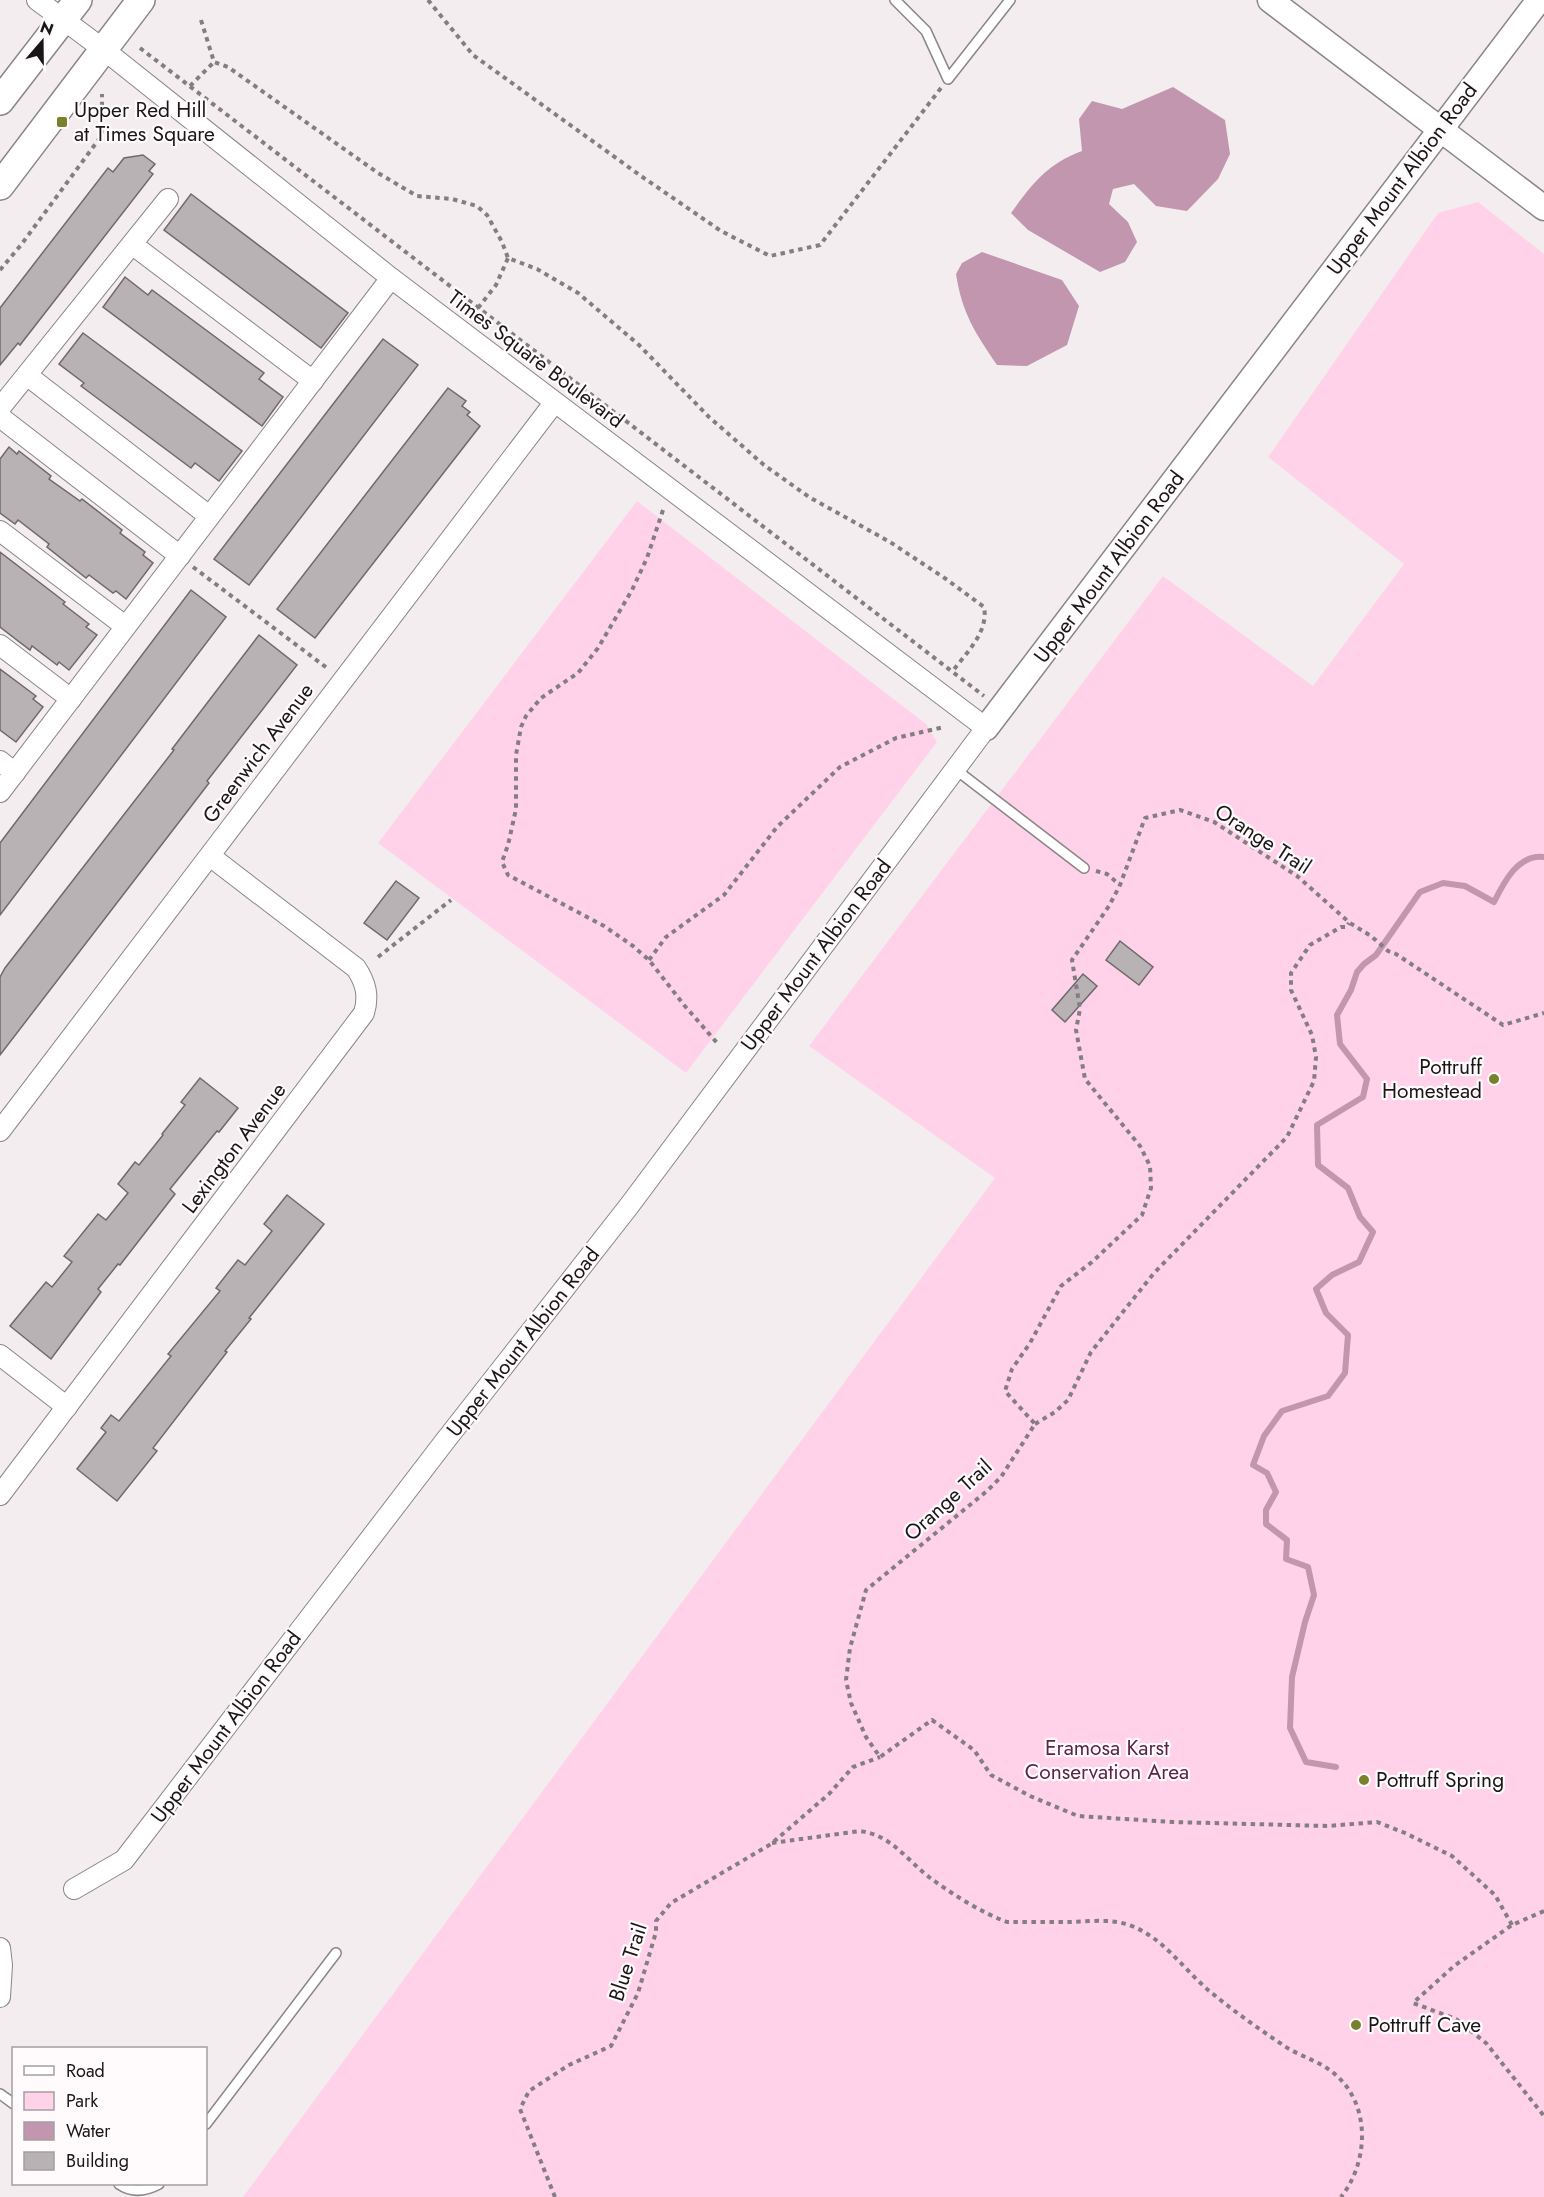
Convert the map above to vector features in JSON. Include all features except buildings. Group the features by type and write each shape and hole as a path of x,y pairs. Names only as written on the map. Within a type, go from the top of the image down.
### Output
{"main road":[{"path":"0,186 141,0"},
{"path":"0,100 70,10"}],"street":[{"name":"Times Square Boulevard","path":"37,0 70,10 103,49 391,278 986,728"},
{"path":"1270,0 1544,208"},
{"name":"Upper Mount Albion Road","path":"74,1889 124,1860 445,1441 630,1206 955,769 1539,0"},
{"path":"0,408 168,199"},
{"path":"132,245 313,381"},
{"path":"0,792 8,767 71,699 125,626 184,559 209,516 391,278"},
{"path":"28,376 209,516"},
{"name":"Greenwich Avenue","path":"0,1131 554,403"},
{"path":"0,417 184,559"},
{"path":"0,531 125,626"},
{"path":"0,645 71,699"},
{"name":"Lexington Avenue","path":"0,1495 364,1013 367,1002 363,979 356,968 210,856"},
{"path":"0,1355 68,1407"},
{"path":"0,1948 2,1965 0,1997"}],"lane":[{"path":"895,0 926,31 948,79 1010,0"},
{"path":"955,769 1084,868"},
{"path":"207,2123 336,1953"},
{"path":"121,2185 132,2190 141,2190 157,2185"}],"path":[{"path":"429,0 429,3 473,55 712,225 770,256 820,245 948,79"},
{"path":"201,20 214,62"},
{"path":"140,48 1001,709"},
{"path":"190,86 214,62"},
{"path":"214,62 228,67 378,173 417,196 452,199 477,206 488,215 508,258 496,285 478,308"},
{"path":"0,270 102,135 102,94"},
{"path":"508,258 537,268 578,293 639,345 709,417 773,471 809,497 890,543 937,573 984,607 986,617 980,634 952,672"},
{"path":"663,510 648,558 598,648 578,673 541,698 526,716 521,727 516,755 516,809 502,862 508,875 604,926 649,960 718,1044"},
{"path":"184,559 327,668"},
{"path":"649,960 666,937 724,895 777,827 840,767 896,738 944,727"},
{"name":"Orange Trail","path":"880,1756 866,1737 851,1703 846,1680 850,1648 866,1590 1001,1477 1035,1425 1005,1391 1012,1369 1030,1343 1061,1286 1092,1262 1142,1215 1151,1188 1150,1166 1140,1146 1084,1079 1076,1029 1080,1009 1072,960 1109,906 1120,885 1145,818 1180,810 1214,822 1297,876 1350,923 1371,936 1388,951 1396,954 1503,1025 1544,1013"},
{"path":"1084,868 1107,874 1120,885"},
{"path":"378,957 451,900"},
{"path":"1035,1425 1068,1400 1091,1352 1154,1273 1287,1137 1314,1081 1316,1057 1312,1035 1291,990 1291,973 1310,945 1341,927 1347,927 1350,923"},
{"path":"880,1756 932,1720 974,1750 991,1775 1030,1796 1078,1816 1172,1822 1306,1826 1377,1822 1452,1856 1495,1895 1512,1925"},
{"name":"Blue Trail","path":"555,2197 520,2109 530,2091 569,2065 611,2046 638,1993 656,1932 656,1921 671,1904 772,1843 829,1794 853,1767 880,1756"},
{"path":"772,1843 852,1832 874,1833 898,1849 929,1876 993,1917 1007,1922 1102,1921 1130,1925 1155,1940 1211,1993 1285,2047 1318,2063 1338,2077 1350,2092 1359,2114 1362,2135 1360,2159 1349,2187 1341,2197"},
{"path":"1544,1911 1512,1925 1455,1965 1413,2003 1456,2019 1486,2043 1544,2116"}],"green space":[{"name":"Eramosa Karst Conservation Area","path":"1478,202 1544,254 1544,2197 243,2197 995,1178 809,1046 1163,576 1313,686 1404,564 1268,457 1438,213"},
{"path":"637,501 926,724 937,742 686,1073 378,843"}],"water":[{"path":"1173,87 1225,120 1230,154 1218,179 1187,211 1156,206 1134,184 1113,189 1109,204 1128,222 1137,242 1125,262 1100,272 1028,230 1011,213 1041,176 1059,162 1082,151 1079,119 1092,101 1122,109"},
{"path":"982,252 1062,280 1079,306 1067,345 1027,366 997,365 970,322 956,274 962,263"}],"waterway":[{"path":"1336,1767 1306,1762 1290,1728 1292,1677 1314,1595 1308,1567 1286,1559 1287,1540 1266,1524 1266,1510 1276,1492 1267,1473 1253,1465 1264,1436 1282,1411 1328,1396 1345,1373 1348,1335 1326,1313 1316,1289 1332,1275 1359,1262 1373,1232 1360,1217 1348,1188 1318,1165 1317,1125 1363,1097 1367,1079 1340,1044 1337,1015 1351,990 1357,972 1376,955 1420,892 1443,883 1465,886 1494,902 1507,878 1519,865 1535,857 1544,857"}],"place":[{"name":"Upper Red Hill at Times Square","path":"62,122"},
{"name":"Pottruff Homestead","path":"1494,1079"},
{"name":"Pottruff Spring","path":"1364,1780"},
{"name":"Pottruff Cave","path":"1356,2025"}]}
